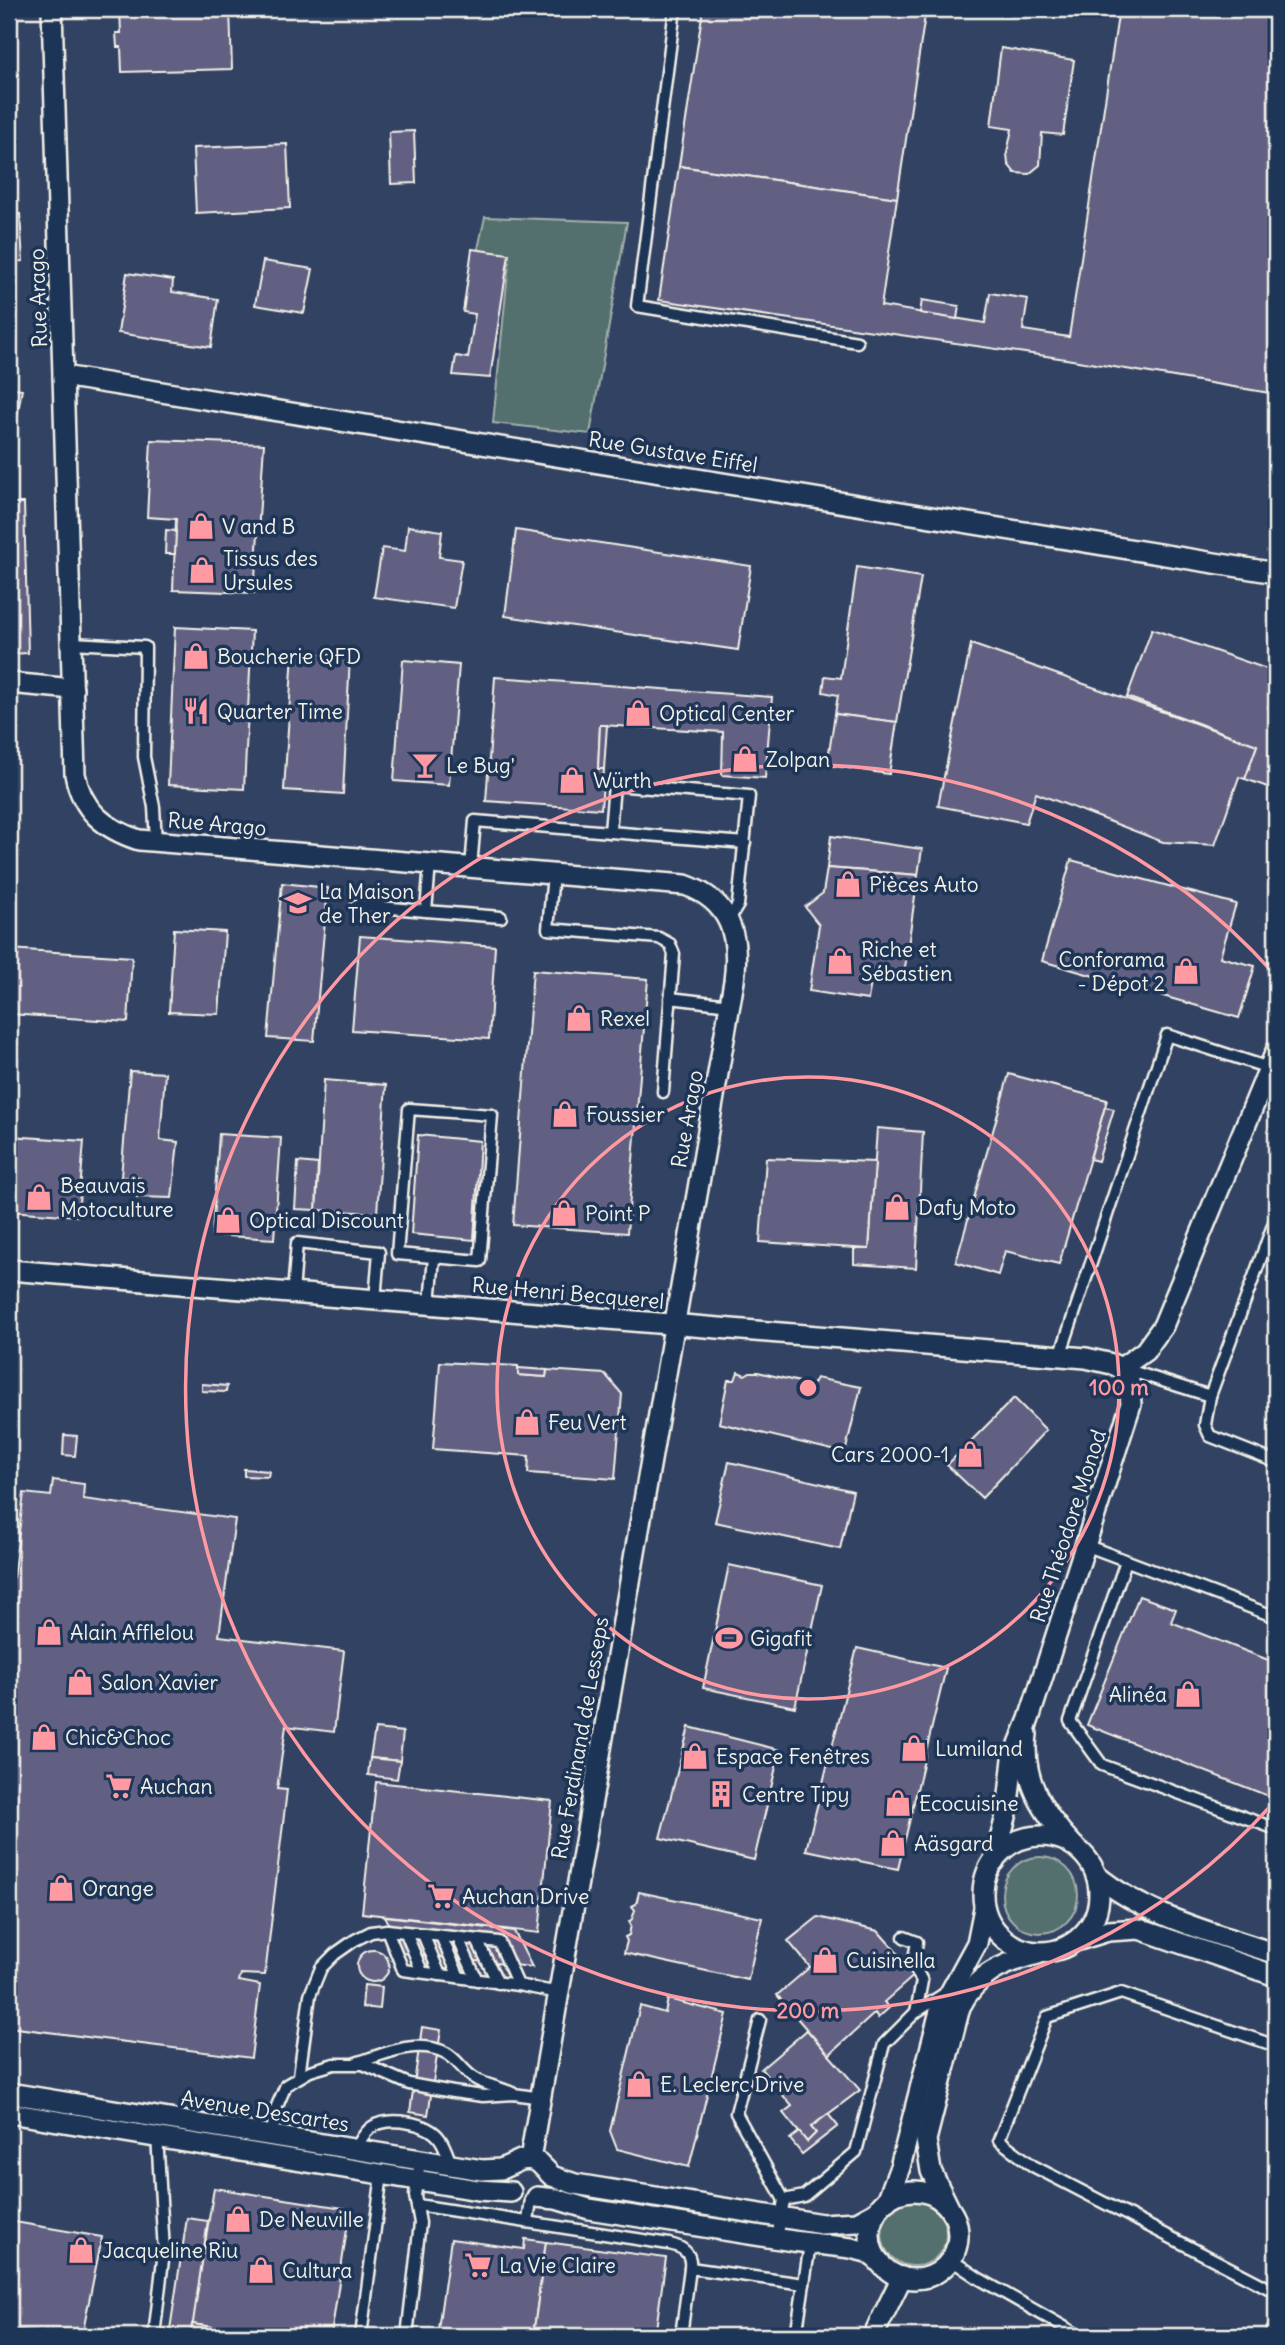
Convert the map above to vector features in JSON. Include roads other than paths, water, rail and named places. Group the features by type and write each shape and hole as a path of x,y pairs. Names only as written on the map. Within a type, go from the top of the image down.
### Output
{"street":[{"name":"Rue Arago","path":"52,9 75,774 87,808 110,828 124,835 156,842 685,886 716,902 728,921 737,950 730,1005 674,1324"},
{"name":"Rue Gustave Eiffel","path":"63,376 1276,573"},
{"path":"9,684 73,689"},
{"path":"1121,1368 1145,1351 1163,1326 1273,1059"},
{"name":"Rue Henri Becquerel","path":"9,1270 1060,1356 1100,1361 1121,1368"},
{"name":"Rue Ferdinand de Lesseps","path":"522,2162 541,2098 674,1324"},
{"name":"Rue Théodore Monod","path":"994,1861 1007,1813 1013,1759 1029,1719 1131,1405 1129,1381 1121,1368"},
{"name":"Rue Théodore Monod","path":"1029,1719 1026,1754 1031,1786 1049,1818 1075,1847"},
{"path":"1072,1943 1085,1932 1099,1901 1096,1875 1087,1858 1075,1847 1054,1838 1032,1837 1010,1845 994,1861 985,1881 983,1922 977,1943 940,2011 900,2167 870,2234 872,2246 880,2262 890,2271 902,2277 920,2278 932,2274 950,2259 957,2236 956,2223 931,2171 926,2140 960,2007 971,1987 985,1974 1022,1958 1046,1952 1108,1931 1139,1929 1276,1976"},
{"path":"1096,1875 1141,1906 1276,1954"},
{"path":"984,1904 992,1926 1009,1942 1023,1949 1046,1952"},
{"name":"Avenue Descartes","path":"9,2093 385,2154 418,2170 478,2190 511,2192 522,2199 556,2199 589,2209 810,2244 859,2249 880,2262"},
{"name":"Avenue Descartes","path":"9,2113 382,2174 451,2165 490,2170 522,2162"},
{"path":"511,2192 507,2176 522,2162 541,2165 547,2173 565,2181 588,2186 783,2209 840,2225 864,2220 903,2193 921,2192 939,2199 951,2212"},
{"path":"534,2198 545,2188 547,2173"},
{"path":"873,2336 902,2277"}],"lane":[{"path":"676,9 638,306 857,342"},
{"path":"72,643 145,647 144,757 154,807 156,842"},
{"path":"610,832 614,785 749,796 737,905 728,921"},
{"path":"471,867 475,821 745,843"},
{"path":"426,911 430,864"},
{"path":"553,874 548,929 667,940 674,954 663,1091"},
{"path":"357,905 501,917"},
{"path":"670,998 730,1005"},
{"path":"1060,1356 1167,1035 1273,1059"},
{"path":"409,1108 492,1115 480,1261 434,1257 397,1254 409,1108"},
{"path":"1276,1217 1210,1396 1205,1425 1210,1436 1276,1462"},
{"path":"293,1293 297,1243 379,1252 375,1300"},
{"path":"430,1304 434,1257"},
{"path":"1121,1368 1210,1396"},
{"path":"1085,1545 1276,1618"},
{"path":"1126,1561 1070,1721 1102,1765 1276,1829"},
{"path":"299,2076 310,1995 321,1968 335,1954 371,1932 387,1930 499,1942 518,1985"},
{"path":"387,1930 403,1970 559,1993"},
{"path":"406,1933 422,1972"},
{"path":"423,1934 440,1975"},
{"path":"441,1936 459,1978"},
{"path":"904,1937 917,1942 913,1964 922,1981 916,2012"},
{"path":"458,1938 477,1980"},
{"path":"477,1940 498,1983"},
{"path":"783,2209 804,2196 856,2152 884,2044 916,2012 951,1990"},
{"path":"1276,2046 1121,1993 1047,2017 999,2140 1033,2166 1276,2292"},
{"path":"760,2020 736,2113 783,2209 778,2239"},
{"path":"269,2155 276,2106 282,2091 299,2076 322,2067 356,2063 407,2047 441,2051 448,2054 476,2080 514,2094"},
{"path":"356,2063 409,2084 483,2096 514,2094 541,2098"},
{"path":"154,2336 164,2251 157,2137 159,2117"},
{"path":"355,2149 369,2130 380,2123 419,2126 435,2133 451,2165"},
{"path":"361,2336 385,2154"},
{"path":"407,2336 420,2224 417,2205 418,2170"},
{"path":"528,2222 534,2198"},
{"path":"417,2205 679,2246 690,2257 691,2268 681,2336"},
{"path":"796,2336 810,2244"},
{"path":"950,2259 1080,2336"},
{"path":"691,2268 804,2284"},
{"path":"1271,2336 1276,2323"}],"place":[{"name":"V and B","path":"201,526"},
{"name":"Tissus des Ursules","path":"202,570"},
{"name":"Boucherie QFD","path":"196,656"},
{"name":"Quarter Time","path":"196,711"},
{"name":"Optical Center","path":"638,713"},
{"name":"Zolpan","path":"745,759"},
{"name":"Le Bug'","path":"425,765"},
{"name":"Würth","path":"572,780"},
{"name":"Pièces Auto","path":"848,884"},
{"name":"La Maison de Ther","path":"298,903"},
{"name":"Riche et Sébastien","path":"840,961"},
{"name":"Conforama - Dépot 2","path":"1186,971"},
{"name":"Rexel","path":"579,1018"},
{"name":"Foussier","path":"565,1114"},
{"name":"Beauvais Motoculture","path":"39,1197"},
{"name":"Dafy Moto","path":"897,1207"},
{"name":"Point P","path":"564,1213"},
{"name":"Optical Discount","path":"228,1220"},
{"name":"Feu Vert","path":"527,1422"},
{"name":"Cars 2000-1","path":"970,1454"},
{"name":"Alain Afflelou","path":"49,1632"},
{"name":"Gigafit","path":"729,1638"},
{"name":"Salon Xavier","path":"80,1682"},
{"name":"Alinéa","path":"1188,1694"},
{"name":"Chic&Choc","path":"44,1737"},
{"name":"Lumiland","path":"914,1748"},
{"name":"Espace Fenêtres","path":"695,1756"},
{"name":"Auchan","path":"119,1786"},
{"name":"Centre Tipy","path":"721,1794"},
{"name":"Ecocuisine","path":"898,1803"},
{"name":"Aäsgard","path":"893,1843"},
{"name":"Orange","path":"61,1888"},
{"name":"Auchan Drive","path":"441,1896"},
{"name":"Cuisinella","path":"825,1960"},
{"name":"E. Leclerc Drive","path":"639,2084"},
{"name":"De Neuville","path":"238,2219"},
{"name":"Jacqueline Riu","path":"81,2250"},
{"name":"La Vie Claire","path":"478,2265"},
{"name":"Cultura","path":"261,2270"}]}
